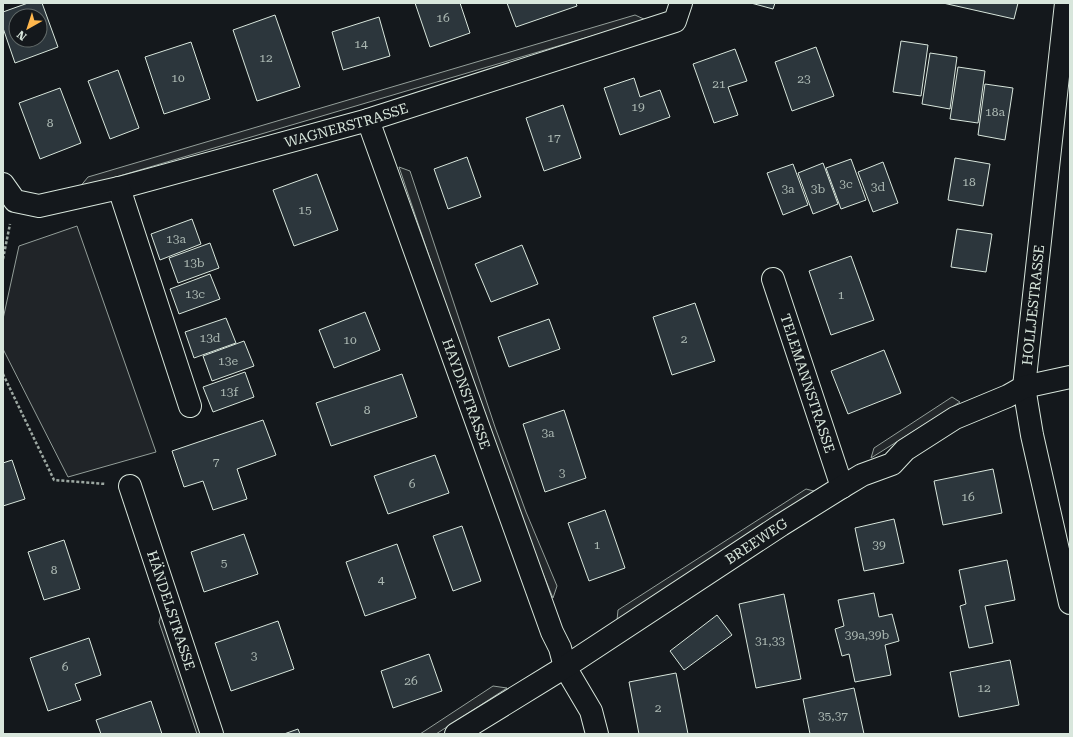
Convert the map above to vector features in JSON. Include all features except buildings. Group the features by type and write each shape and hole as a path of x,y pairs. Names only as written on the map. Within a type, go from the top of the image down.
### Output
{"street":[{"name":"WAGNERSTRASSE","path":"9,192 39,206 119,188 368,120 675,21 681,3"},
{"name":"HOLLJESTRASSE","path":"1066,3 1024,387 1032,435 1070,603"},
{"name":"HAYDNSTRASSE","path":"368,120 549,625 560,648 565,667 591,711 597,734"},
{"path":"119,188 190,406"},
{"name":"TELEMANNSTRASSE","path":"773,279 842,487"},
{"name":"BREEWEG","path":"456,734 565,667 781,525 842,487 862,475 892,464 905,450 955,418 1008,396 1024,387 1070,377"},
{"name":"HÄNDELSTRASSE","path":"130,486 212,734"}],"path":[{"path":"3,259 9,192"},
{"path":"3,374 54,480 130,486"}],"shaded area":[{"path":"635,15 646,20 79,188 88,177"},
{"path":"399,167 410,171 495,427 526,512 557,586 553,598 518,513 489,434"},
{"path":"77,226 156,452 68,477 3,349 3,319 19,246"},
{"path":"952,397 960,402 871,458 874,448"},
{"path":"806,489 818,492 617,620 618,610"},
{"path":"162,611 204,734 197,734 159,622"},
{"path":"493,686 507,688 436,734 420,734"}]}
